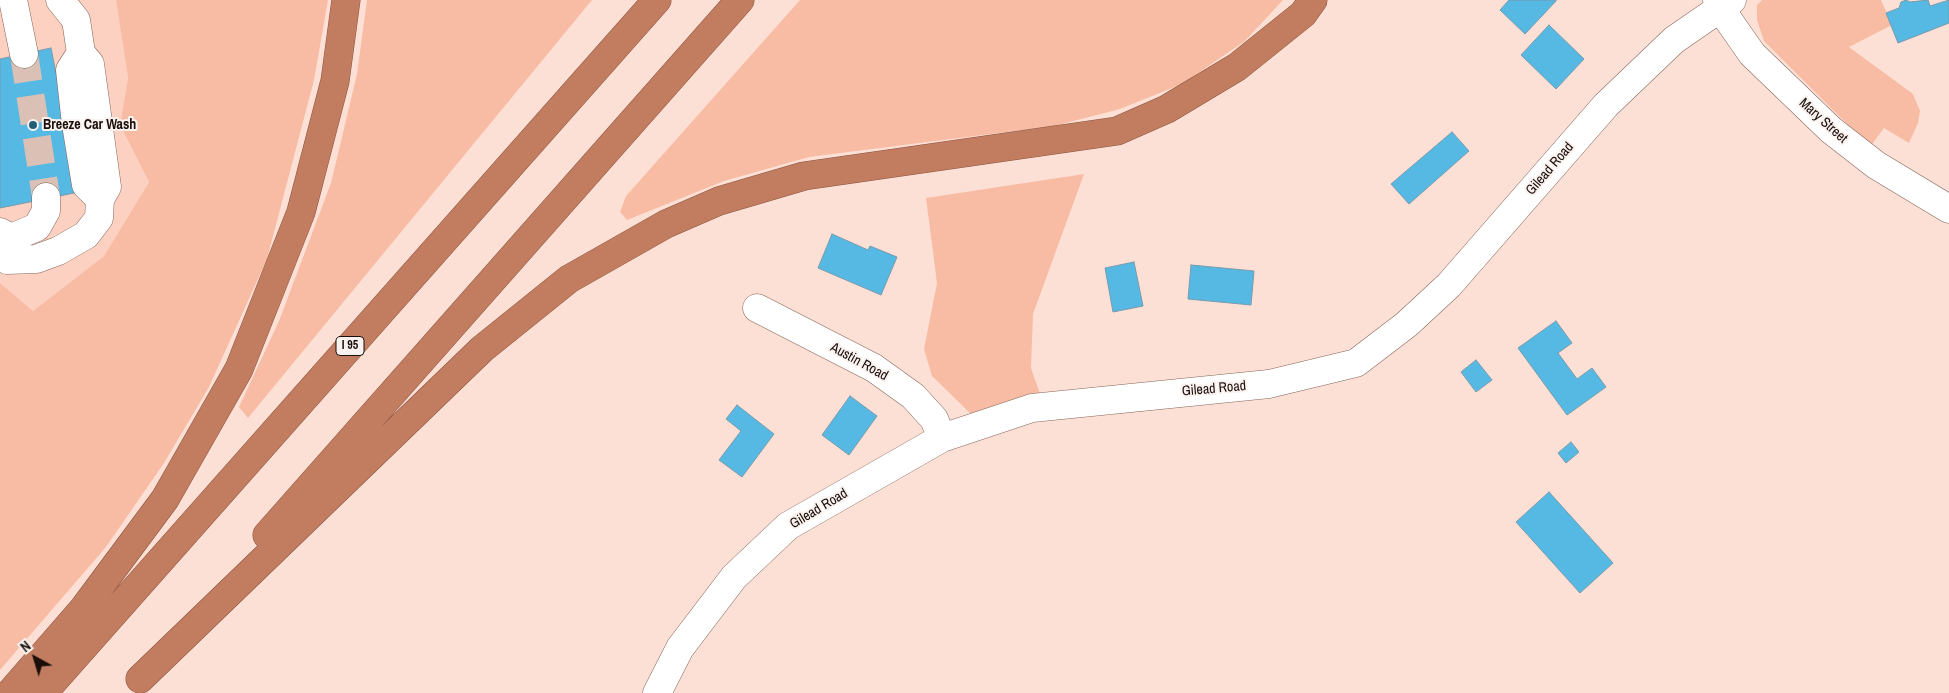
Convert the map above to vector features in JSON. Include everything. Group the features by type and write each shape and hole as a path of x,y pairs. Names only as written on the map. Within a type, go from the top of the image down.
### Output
{"highway":[{"path":"10,693 84,608 164,500 239,369 301,212 335,82 346,0"},
{"name":"I 95","path":"43,693 657,0"},
{"path":"133,686 740,0"},
{"path":"133,686 482,349 570,279 675,220 720,201 804,176 1117,131 1167,109 1237,67 1303,14 1313,0"}],"street":[{"path":"0,2 6,0"},
{"path":"14,0 24,54"},
{"path":"0,256 7,260 36,259 58,251 86,235 99,218 100,199 107,187 90,64 81,53 76,20 60,0"},
{"name":"Mary Street","path":"1723,3 1752,54 1831,130 1876,165 1949,209"},
{"name":"Gilead Road","path":"657,693 680,648 734,577 788,526 942,438 1032,408 1269,384 1356,363 1407,324 1449,285 1606,105 1674,40 1723,3"},
{"path":"0,232 11,238 37,227 46,211 46,197"},
{"name":"Austin Road","path":"757,308 874,368 914,396 934,418 942,438"}],"shaded area":[{"path":"0,0 116,0 128,78 120,125 149,182 104,256 33,311 0,283"},
{"path":"116,0 328,0 314,80 267,259 209,387 164,463 106,547 0,670 0,283 33,311 104,256 149,182 120,125 128,78"},
{"path":"367,0 592,0 248,418 239,407 279,321 331,183 357,74"},
{"path":"800,0 1283,0 1245,41 1182,84 1120,109 1054,126 809,157 724,181 627,220 620,212 626,196"},
{"path":"1762,0 1881,0 1892,25 1849,47 1913,94 1920,111 1918,123 1909,143 1884,128 1870,147 1764,41 1757,20 1757,5"},
{"path":"1084,174 1033,314 1031,368 1040,394 972,415 932,376 924,349 937,283 926,198"}],"building":[{"path":"1509,0 1556,1 1525,34 1500,10"},
{"path":"1906,0 1910,2 1928,0 1930,6 1949,0 1949,23 1898,43 1886,13 1899,8 1901,2"},
{"path":"1549,25 1584,59 1556,89 1521,55"},
{"name":"Breeze Car Wash","path":"51,48 79,192 0,208 0,59"},
{"path":"1452,132 1469,151 1409,204 1391,184"},
{"path":"832,234 868,250 870,246 897,257 881,295 818,268"},
{"path":"1134,262 1143,306 1113,312 1105,268"},
{"path":"1191,265 1254,271 1251,305 1188,299"},
{"path":"1556,321 1572,343 1558,353 1577,379 1592,368 1606,387 1567,415 1518,348"},
{"path":"1476,360 1492,380 1476,392 1461,372"},
{"path":"850,396 877,416 849,455 822,435"},
{"path":"737,405 774,434 742,477 719,460 741,431 726,419"},
{"path":"1571,442 1579,452 1566,463 1558,453"},
{"path":"1549,492 1613,563 1580,593 1516,522"}],"tunnel":[{"path":"24,54 46,197"}],"place":[{"name":"Breeze Car Wash","path":"33,125"}]}
